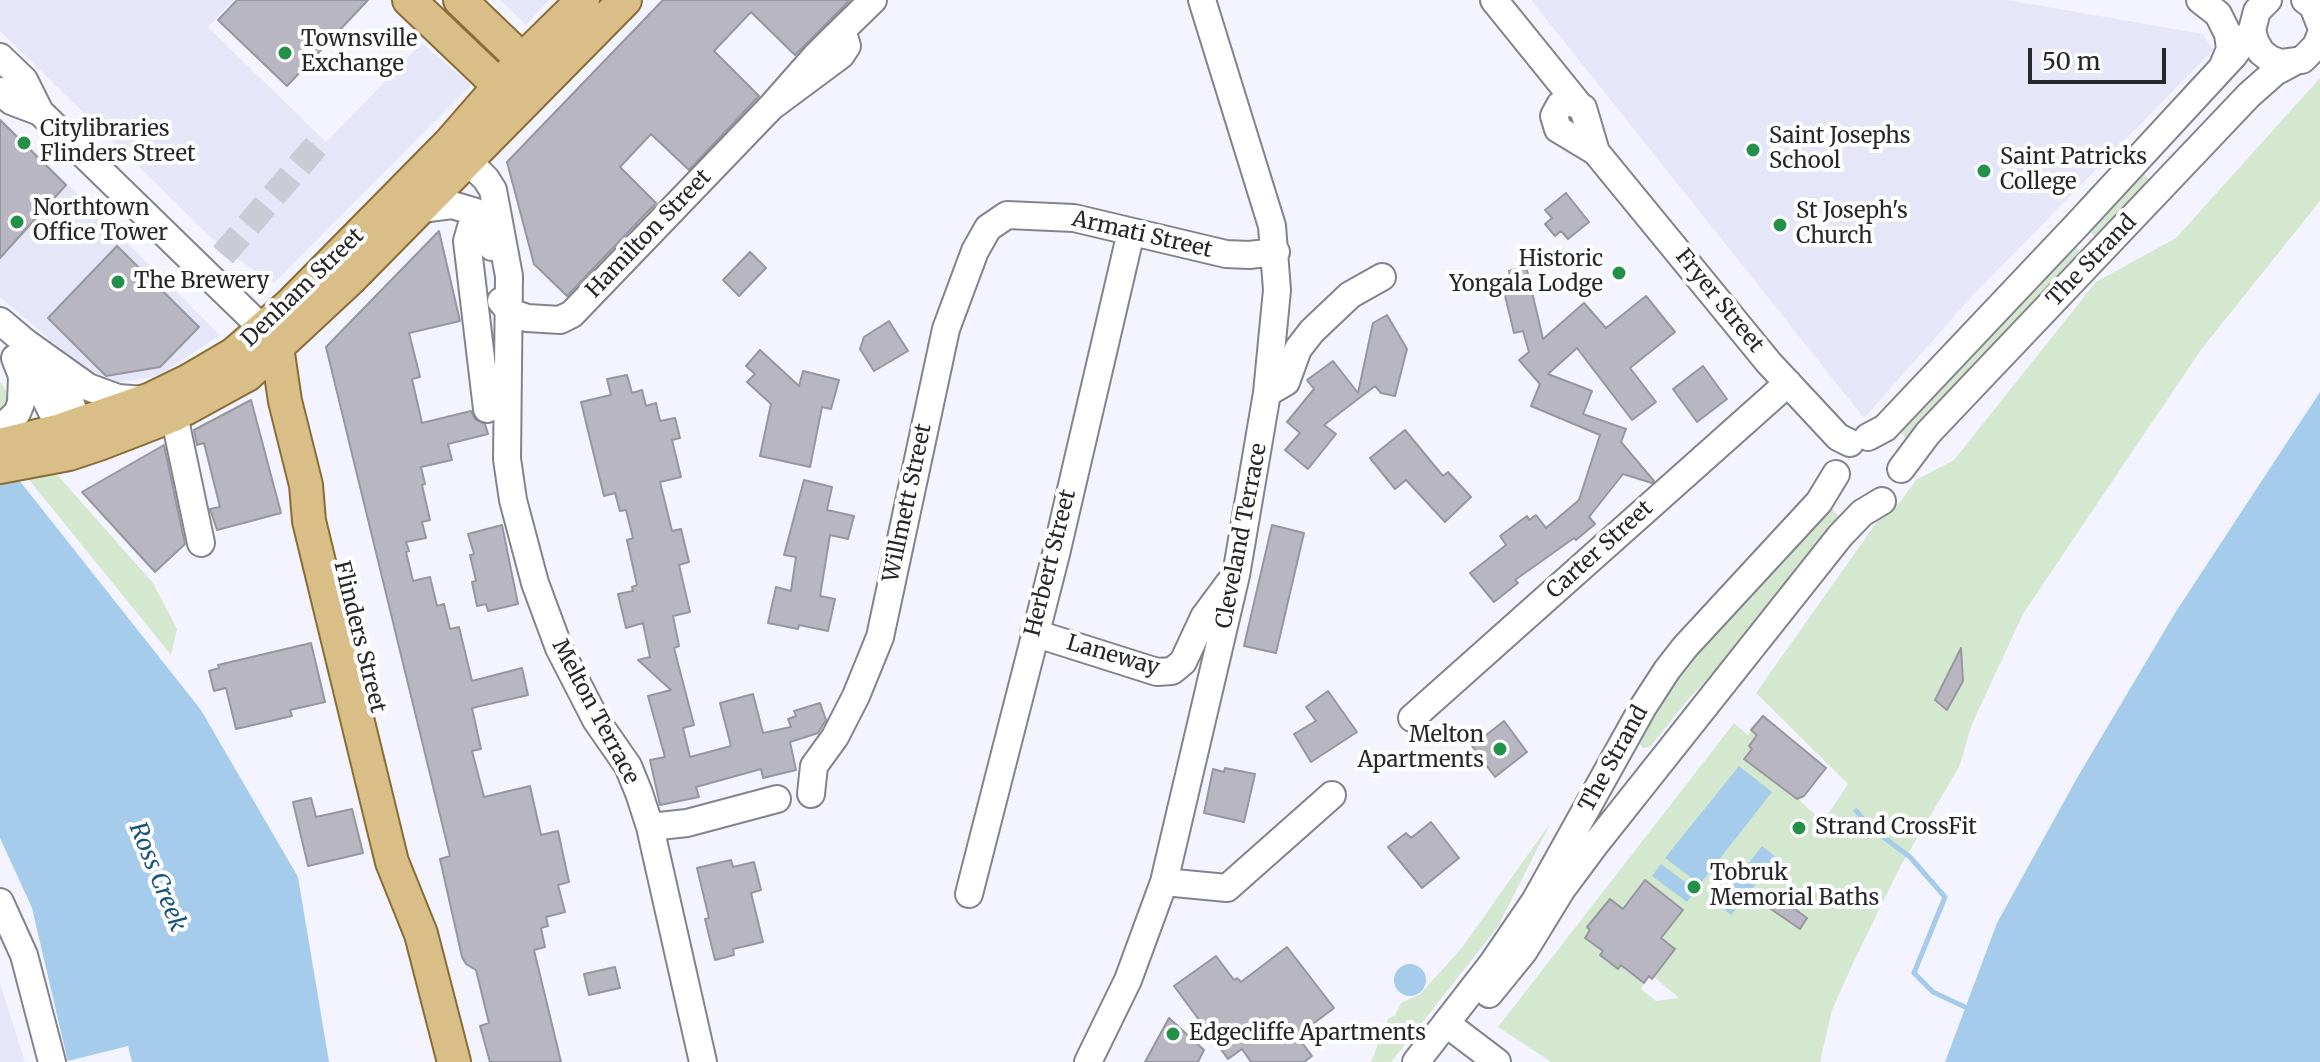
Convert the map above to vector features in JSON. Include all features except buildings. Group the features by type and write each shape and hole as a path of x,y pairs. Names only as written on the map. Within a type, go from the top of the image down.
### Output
{"main road":[{"path":"409,0 510,96"},
{"path":"460,0 534,71"},
{"name":"Denham Street","path":"534,71 583,0"},
{"name":"Denham Street","path":"270,338 291,304 458,153 534,71 625,0"},
{"name":"Denham Street","path":"0,467 43,439 163,407 227,359 270,338 421,209 458,153"},
{"name":"Flinders Street","path":"270,338 306,485 309,521 392,862 421,934 451,1056"}],"street":[{"name":"Hamilton Street","path":"510,312 553,321 572,314 873,0"},
{"name":"Cleveland Terrace","path":"1088,1062 1128,980 1164,882 1236,575 1267,393 1277,303 1276,252 1270,214 1202,0"},
{"name":"Fryer Street","path":"1494,0 1578,104 1568,102 1556,109 1555,123 1561,131 1596,152 1788,383 1838,437 1859,440"},
{"path":"2203,1 2248,3 2267,0"},
{"name":"The Strand","path":"1859,440 1885,428 2220,71 2252,28 2257,11 2267,0"},
{"path":"2305,0 2313,6 2320,24"},
{"path":"2203,1 2228,8 2252,28 2261,52 2281,63 2292,63"},
{"path":"2203,1 2218,14 2228,34 2229,55 2220,71"},
{"name":"The Strand","path":"1901,469 1928,433 2238,106 2275,72 2310,54 2320,36"},
{"path":"0,57 24,80 40,112 270,338"},
{"path":"0,91 11,101 40,112"},
{"name":"Melton Terrace","path":"458,153 489,184 489,214 509,276 508,470 535,583 571,672 596,720 634,779 650,827 703,1062"},
{"path":"421,209 460,206 489,214"},
{"path":"487,409 467,251 468,234 489,214"},
{"name":"Armati Street","path":"1007,215 1074,218 1238,256 1276,252"},
{"name":"Willmett Street","path":"811,794 814,766 835,737 856,696 880,637 946,329 981,238 998,219 1007,215"},
{"name":"Herbert Street","path":"969,894 1056,554 1131,232"},
{"path":"1267,393 1286,382 1298,349 1312,331 1350,295 1382,277"},
{"path":"0,321 39,386 43,439"},
{"path":"13,347 88,387 118,398 163,407 201,543"},
{"path":"13,347 22,376 20,407 43,439"},
{"name":"Carter Street","path":"1412,718 1788,383"},
{"path":"1880,439 1898,454 1901,469 1898,487 1882,501 1871,504 1851,498 1843,492 1836,474 1837,461 1859,440 1880,439"},
{"name":"The Strand","path":"1436,1062 1453,1029 1535,901 1631,729 1674,660 1819,502 1836,474"},
{"name":"The Strand","path":"1416,1062 1453,1029 1524,951 1579,866 1840,536 1862,513 1882,501"},
{"name":"Laneway","path":"1034,633 1157,672 1172,671 1183,662 1204,617 1236,575"},
{"path":"1631,729 1628,744 1640,757 1654,756 1674,747"},
{"path":"1164,882 1227,888 1332,795"},
{"path":"650,827 700,820 777,799"},
{"path":"0,902 24,955 52,1062"},
{"path":"1453,1029 1497,1062"}],"shaded area":[{"path":"0,0 233,0 208,27 326,142 422,43 471,85 274,283 225,251 0,31"},
{"path":"500,0 549,0 526,25"},
{"path":"1531,0 2008,0 2203,34 2213,50 1975,293 1864,418"},
{"path":"0,117 220,335 158,376 103,385 0,297"},
{"path":"0,983 25,1062 0,1062"}],"green space":[{"path":"2320,78 2320,201 2200,351 2023,614 1972,724 1959,767 1900,867 1854,961 1832,1010 1820,1062 1551,1062 1498,1027 1734,723 1748,735 1763,716 1827,768 1798,799 1823,822 1848,784 1756,693 1881,516 1900,502 1916,480 1954,460 2096,282 2176,238","holes":["1648,977 1654,977 1679,998 1656,1001 1641,989"]},
{"path":"2142,171 2152,183 2097,240 2086,226"},
{"path":"2073,242 2082,256 1911,439 1905,438 1898,427"},
{"path":"0,381 53,470 153,583 177,629 171,655 0,444"},
{"path":"1828,504 1840,518 1757,625 1686,702 1650,747 1643,748 1636,739 1676,672"},
{"path":"1551,822 1497,928 1391,1062 1371,1062 1388,1019 1395,1015 1401,1003 1420,994 1461,949"}],"water":[{"path":"2320,392 2320,1062 1945,1062 1997,923 2077,778 2175,613"},
{"name":"Ross Creek","path":"0,456 201,710 298,877 329,1062 68,1062 32,908 0,838"},
{"path":"1739,766 1772,792 1700,884 1665,858"},
{"path":"1762,846 1777,858 1731,915 1717,904"},
{"path":"1661,864 1696,890 1687,902 1652,876"},
{"path":"1410,964 1421,969 1426,980 1421,991 1410,996 1399,991 1394,980 1399,969"}],"pier":[{"path":"128,1046 132,1062 68,1062 68,1061"}],"waterway":[{"path":"1856,811 1870,827 1910,857 1945,897 1914,973 1933,992 1965,1007"}],"tunnel":[{"path":"223,255 322,139"}],"place":[{"name":"Townsville Exchange","path":"285,53"},
{"name":"Citylibraries Flinders Street","path":"24,143"},
{"name":"Saint Josephs School","path":"1753,150"},
{"name":"Saint Patricks College","path":"1984,171"},
{"name":"Northtown Office Tower","path":"17,222"},
{"name":"St Joseph's Church","path":"1780,225"},
{"name":"Historic Yongala Lodge","path":"1619,273"},
{"name":"The Brewery","path":"118,282"},
{"name":"Melton Apartments","path":"1500,749"},
{"name":"Strand CrossFit","path":"1799,828"},
{"name":"Tobruk Memorial Baths","path":"1694,887"},
{"name":"Edgecliffe Apartments","path":"1173,1034"}]}
